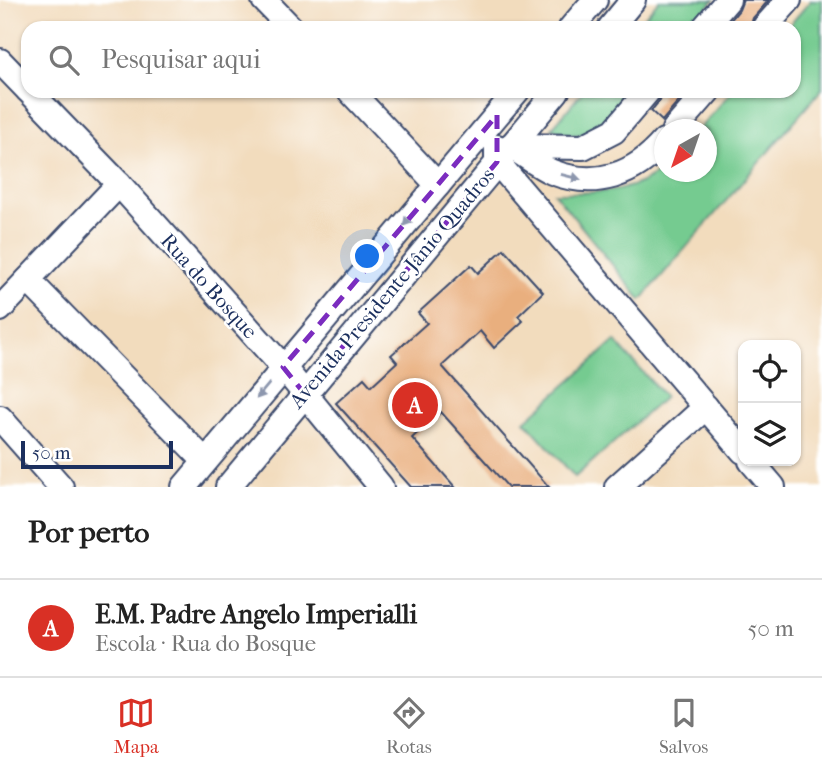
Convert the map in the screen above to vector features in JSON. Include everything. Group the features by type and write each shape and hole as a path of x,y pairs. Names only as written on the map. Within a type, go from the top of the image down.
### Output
{"street":[{"path":"264,0 284,21"},
{"path":"577,21 595,0"},
{"path":"616,21 634,0"},
{"path":"710,21 728,0"},
{"path":"770,21 789,0"},
{"name":"Rua do Bosque","path":"0,61 21,84"},
{"name":"Rua do Bosque","path":"35,98 119,184 283,367 381,487"},
{"path":"357,98 438,184"},
{"name":"Avenida Presidente Jânio Quadros","path":"184,487 511,98"},
{"name":"Avenida Presidente Jânio Quadros","path":"228,487 551,98"},
{"path":"504,154 583,148 614,131 642,98"},
{"path":"684,119 702,98"},
{"path":"497,115 504,154 738,445"},
{"path":"504,154 551,172 588,181 624,173 654,153"},
{"path":"0,309 119,184"},
{"path":"28,280 205,461"},
{"path":"617,487 706,407"},
{"path":"0,418 61,487"},
{"path":"755,466 773,487"}],"highlighted area":[{"path":"497,115 497,162 304,393 283,367"}],"green space":[{"path":"659,0 714,0 696,21 642,21"},
{"path":"811,0 822,0 822,89 641,300 554,193 626,188 654,174 654,182 717,182 717,119 708,119 726,98 801,98 801,21 793,21"},
{"path":"577,98 631,98 610,121 590,133 566,134 552,128"},
{"path":"615,341 665,397 575,477 525,421"}],"building":[{"path":"743,0 769,0 752,21 730,21"},
{"path":"660,98 682,98 664,119 651,111"},
{"path":"504,249 543,292 518,316 523,321 494,348 480,331 442,366 549,487 508,487 441,412 412,438 455,487 411,487 336,403 364,378 371,386 397,362 391,355 427,323 418,313 471,265 478,273"}],"place":[{"name":"E.M. Padre Angelo Imperialli","path":"415,405"}]}
